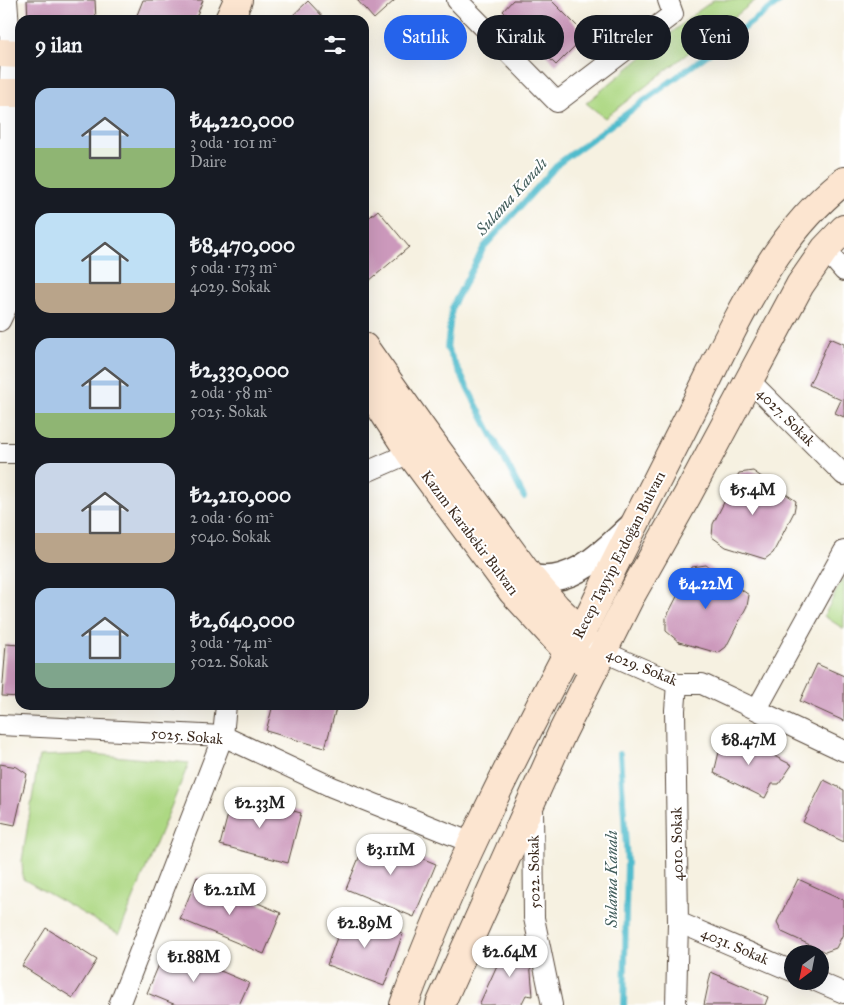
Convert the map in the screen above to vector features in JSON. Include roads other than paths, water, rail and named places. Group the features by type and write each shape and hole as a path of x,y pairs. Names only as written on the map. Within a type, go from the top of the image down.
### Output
{"main road":[{"path":"231,15 238,0"},
{"name":"Recep Tayyip Erdoğan Bulvarı","path":"404,1005 424,951 472,843 745,304 779,249 807,216 844,181"},
{"name":"Recep Tayyip Erdoğan Bulvarı","path":"440,1005 532,798 598,659 800,285 825,249 844,229"},
{"name":"Kazım Karabekir Bulvarı","path":"369,353 422,430 530,577 556,607 575,642"},
{"name":"Kazım Karabekir Bulvarı","path":"369,390 410,453 512,591 598,659"}],"street":[{"path":"0,321 9,302 10,53 7,0"},
{"path":"457,0 557,102 673,14 668,0"},
{"path":"825,249 844,271"},
{"name":"4027. Sokak","path":"748,380 844,475"},
{"path":"0,453 15,453"},
{"path":"369,471 410,453"},
{"path":"530,577 543,580 573,574 599,555 635,524"},
{"path":"757,709 844,551"},
{"name":"4029. Sokak","path":"598,659 677,684 702,684 844,751"},
{"name":"4010. Sokak","path":"676,1005 678,922 675,710 677,684"},
{"path":"119,1005 222,736 225,710"},
{"name":"5025. Sokak","path":"0,725 222,736 332,787 472,843"},
{"name":"5022. Sokak","path":"532,798 534,918 552,1005"},
{"name":"4031. Sokak","path":"678,922 784,968"},
{"path":"829,987 844,993"}],"waterway":[{"name":"Sulama Kanalı","path":"524,497 447,348 452,307 484,247 559,163 782,0"},
{"name":"Sulama Kanalı","path":"620,754 627,862 624,1005"}]}
